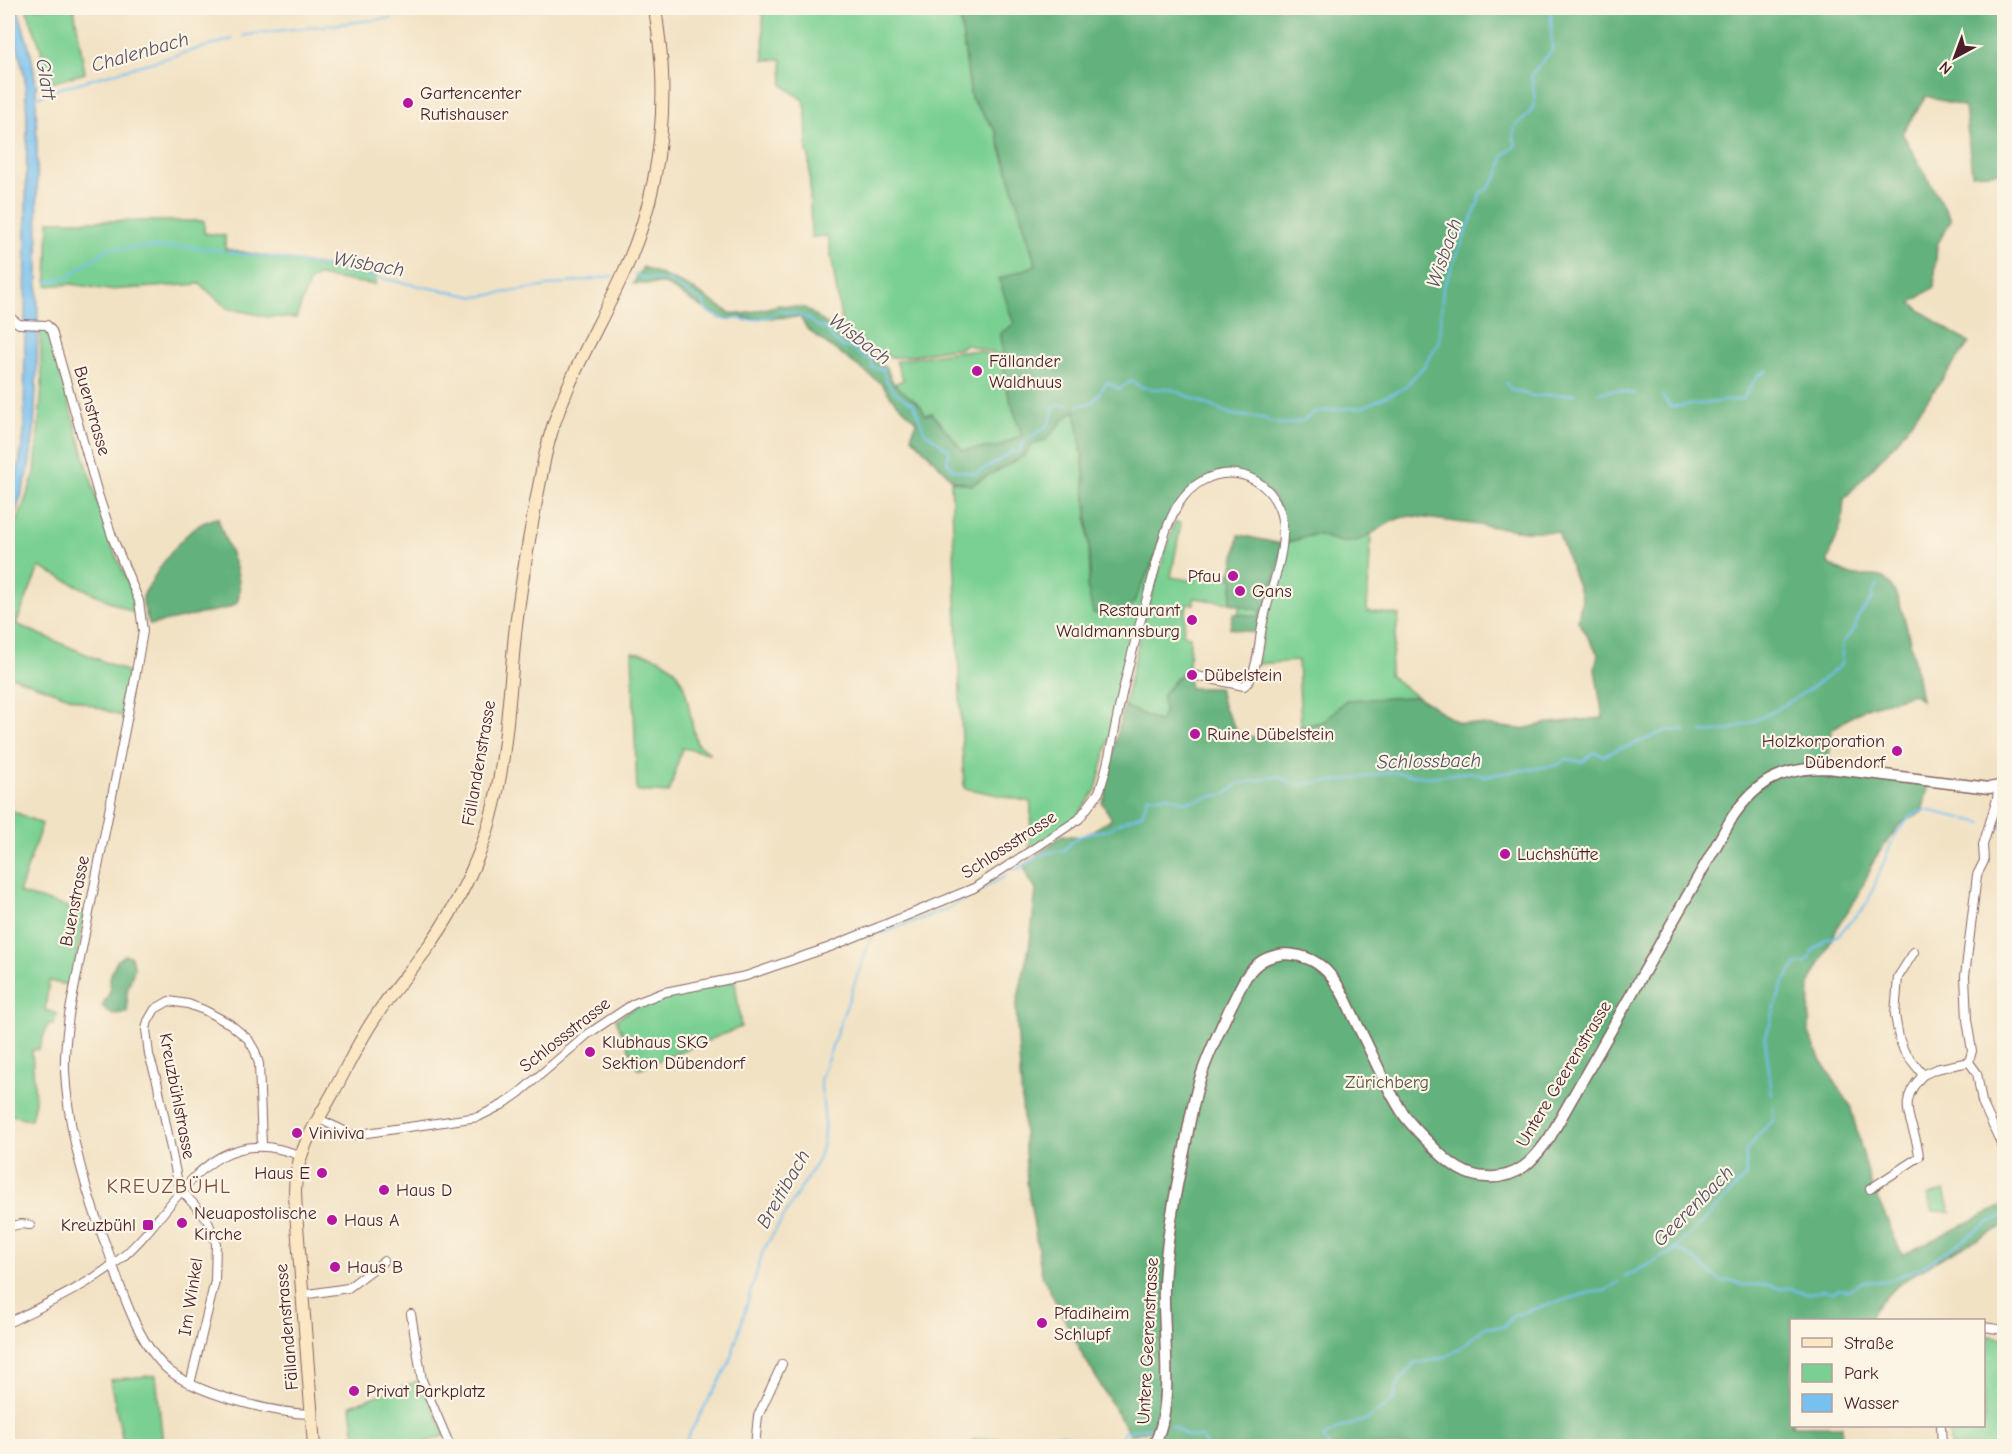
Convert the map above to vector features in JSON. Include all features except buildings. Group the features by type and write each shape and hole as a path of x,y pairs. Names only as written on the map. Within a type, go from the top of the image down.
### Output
{"main road":[{"name":"Fällandenstrasse","path":"314,1446 295,1194 298,1167 319,1119 377,1013 442,928 480,852 493,807 501,766 519,602 528,539 546,450 564,395 625,270 646,217 658,156 662,93 662,68 655,8"}],"street":[{"name":"Buenstrasse","path":"8,316 16,323 47,326 52,331 102,506 113,539 139,600 143,631 69,1015 65,1050 66,1081 77,1149 92,1205 116,1279 150,1349 165,1368 190,1384 277,1412 311,1414"},
{"name":"Schlossstrasse","path":"319,1119 353,1135 478,1117 502,1105 588,1034 633,1004 665,992 746,976 830,947 945,902 974,888 1062,831 1086,811 1099,792 1142,617 1163,542 1179,503 1188,491 1216,475 1233,473 1248,476 1261,484 1273,497 1284,526 1282,544 1262,624 1255,667 1252,677 1244,686 1192,675"},
{"name":"Untere Geerenstrasse","path":"1153,1446 1163,1419 1166,1387 1165,1278 1178,1180 1188,1132 1208,1056 1242,983 1259,963 1276,956 1291,954 1309,959 1325,968 1341,991 1393,1095 1416,1130 1442,1156 1461,1170 1484,1177 1508,1175 1527,1165 1546,1143 1733,816 1760,786 1788,772 1810,768 1828,768 1989,788 2001,786"},
{"path":"1969,1062 1972,1051 1965,998 1965,967 1977,875 1984,861 1983,845 2001,786"},
{"path":"1914,952 1898,977 1895,1015 1904,1051 1923,1076"},
{"name":"Kreuzbühlstrasse","path":"181,1190 149,1055 146,1029 152,1013 164,1002 177,1002 204,1010 230,1024 250,1042 259,1064 262,1146"},
{"path":"1870,1189 1919,1157 1919,1150 1907,1114 1907,1104 1912,1088 1923,1076 1936,1069 1969,1062"},
{"path":"1969,1062 1977,1073 1982,1102 2004,1150"},
{"path":"8,1323 74,1290 112,1265 145,1234 198,1172 219,1158 236,1151 262,1146 277,1147 301,1156"},
{"name":"Im Winkel","path":"181,1190 207,1219 216,1243 215,1281 190,1384"},
{"path":"8,1227 21,1224 30,1225"},
{"path":"302,1295 348,1288 384,1261"},
{"path":"411,1314 422,1380 450,1446"},
{"path":"1985,1327 2004,1330"},
{"path":"755,1446 758,1416 782,1364"},
{"path":"1941,1427 1942,1446"}],"green space":[{"path":"26,8 74,8 85,73 47,84 41,49"},
{"path":"758,8 959,8 971,98 996,131 1036,265 1014,324 1001,333 1003,356 965,344 961,348 950,348 907,357 885,356 871,350 843,331 828,236 811,237 809,155 807,153 804,101 783,85 782,59 764,60 763,16"},
{"name":"Zürichberg","path":"959,8 2004,8 2004,172 1972,174 1965,107 1926,96 1902,133 1951,220 1937,245 1934,287 1911,303 1969,343 1897,441 1844,499 1842,522 1827,563 1852,575 1883,578 1891,586 1898,599 1908,634 1921,700 1914,694 1865,708 1832,729 1828,767 1930,781 1922,812 1900,824 1875,858 1858,896 1839,924 1810,983 1809,1033 1820,1059 1850,1105 1870,1181 1902,1255 2004,1205 2004,1226 1928,1265 1909,1278 1878,1305 1870,1319 1790,1319 1790,1427 1842,1427 1841,1446 1148,1446 1157,1429 1130,1435 1081,1352 1042,1275 1027,1183 1016,1007 1030,943 1036,890 1024,866 1062,835 1082,837 1112,819 1102,803 1106,794 1105,786 1124,706 1160,722 1164,713 1163,694 1186,668 1190,688 1219,688 1223,706 1239,734 1257,738 1325,721 1346,700 1417,697 1461,723 1522,729 1549,723 1603,718 1595,669 1598,654 1578,621 1582,598 1558,532 1525,531 1410,516 1393,521 1366,537 1351,542 1315,535 1283,544 1260,634 1230,628 1233,613 1258,617 1261,611 1230,603 1234,579 1231,578 1239,535 1282,544 1284,526 1273,497 1248,476 1216,475 1188,491 1133,604 1111,615 1093,613 1087,585 1090,575 1083,456 1075,410 1046,440 1032,445 1024,456 971,485 953,480 911,436 917,422 892,398 882,384 808,330 800,317 721,319 665,284 633,284 643,267 689,287 730,313 744,314 779,305 805,308 886,368 894,384 921,406 925,415 932,413 962,450 998,447 1022,435 1006,387 1001,333 1014,324 999,279 1036,265 996,131 971,98"},
{"path":"49,221 204,221 204,233 225,236 225,249 376,275 375,285 318,276 309,282 296,318 269,317 227,308 200,284 108,290 72,284 47,286"},
{"path":"47,328 109,541 136,599 138,615 39,567 16,624 130,673 124,717 8,675 8,547 35,473 42,385 40,330"},
{"path":"958,351 979,351 1004,361 1006,387 1022,435 999,447 962,450 932,413 925,415 894,384 903,380 896,361"},
{"path":"1076,409 1084,472 1090,560 1087,585 1156,555 1096,790 1075,819 1030,850 1031,802 964,788 951,481 971,485 1024,456 1032,445 1046,440"},
{"path":"218,518 237,571 239,593 237,603 228,608 150,625 144,609 144,593 178,544 197,527"},
{"path":"1175,522 1181,523 1171,577 1194,581 1196,572 1228,578 1230,572 1239,573 1261,611 1258,617 1238,614 1240,606 1234,579 1230,603 1194,598 1194,604 1187,604 1183,634 1190,636 1189,668 1186,668 1163,694 1164,713 1160,722 1124,706 1143,622"},
{"path":"1317,534 1331,539 1350,541 1371,534 1367,611 1399,615 1389,675 1417,697 1346,700 1325,721 1301,727 1298,661 1257,664 1282,544"},
{"path":"632,652 652,656 666,662 676,672 687,696 697,744 710,753 682,748 669,793 637,791"},
{"path":"8,809 42,824 19,893 85,912 71,986 49,981 45,1010 57,1014 53,1025 48,1024 39,1049 32,1050 35,1101 31,1120 8,1114"},
{"path":"124,955 130,956 134,966 127,993 127,1013 111,1014 102,1006 110,992 112,970"},
{"path":"735,981 741,1027 638,1069 616,1019 639,1005 659,997"},
{"path":"1944,1190 1950,1212 1933,1211 1927,1196"},
{"path":"1985,1335 2004,1338 2004,1446 1950,1446 1949,1427 1985,1427"},
{"path":"156,1375 163,1446 124,1446 110,1380"},
{"path":"422,1380 445,1435 416,1446 356,1446 351,1405"},
{"path":"1061,1435 1087,1446 968,1446 973,1440"}],"water":[{"name":"Glatt","path":"8,8 17,8 19,13 32,59 36,85 38,256 34,432 28,473 8,538 8,502 19,464 24,434 27,120 25,78"}],"waterway":[{"name":"Wisbach","path":"1078,406 1093,402 1107,382 1119,389 1132,381 1149,389 1168,388 1233,415 1264,418 1272,423 1286,424 1303,421 1314,412 1363,407 1404,388 1424,366 1439,342 1443,288 1478,204 1480,193 1489,188 1499,174 1504,155 1516,145 1513,135 1516,125 1532,109 1535,97 1531,75 1552,50 1551,8"},
{"name":"Chalenbach","path":"243,36 392,18"},
{"name":"Chalenbach","path":"54,90 233,39"},
{"name":"Chalenbach","path":"35,98 43,95"},
{"name":"Wisbach","path":"48,282 68,277 109,248 193,247 223,251"},
{"name":"Wisbach","path":"228,252 277,258 476,297 613,276"},
{"name":"Wisbach","path":"635,274 644,278 669,281 703,302 705,309 711,314 726,320 740,318 744,321 770,317 779,311 800,316 825,328 843,347 853,349 864,358 870,358 873,368 883,369 887,381 894,390 914,404 924,431 950,451 947,461 952,469 976,474 1011,451 1017,453 1024,441 1047,426 1053,409 1058,405 1069,405"},
{"path":"1662,396 1671,407 1743,399 1757,376 1767,371"},
{"path":"1506,383 1511,390 1533,396 1576,394"},
{"path":"1598,393 1615,390 1635,394"},
{"name":"Schlossbach","path":"1702,732 1718,732 1736,728 1755,720 1795,699 1841,665 1843,642 1855,628 1858,616 1873,598 1873,592 1878,585"},
{"name":"Schlossbach","path":"1015,870 1046,853 1064,850 1076,838 1108,830 1142,814 1148,797 1167,796 1186,802 1226,794 1238,784 1279,776 1294,785 1393,772 1426,777 1471,772 1483,776 1558,765 1566,759 1582,762 1595,752 1604,756 1668,730 1686,731"},
{"name":"Geerenbach","path":"1772,1094 1765,1039 1783,983 1797,964 1806,963 1812,952 1826,939 1837,936 1867,904 1894,837 1900,829 1916,813 1926,810 1983,823"},
{"name":"Geerenbach","path":"1996,826 2004,828"},
{"name":"Breitibach","path":"880,934 947,909 1007,875"},
{"name":"Breitibach","path":"685,1446 688,1436 729,1364 763,1251 818,1160 824,1130 820,1080 870,940 873,939"},
{"name":"Geerenbach","path":"1625,1277 1670,1253 1746,1176 1746,1151 1773,1121 1773,1108"},
{"path":"1670,1253 1678,1250 1684,1253 1722,1282 1731,1280 1742,1285 1792,1288 1806,1294 1823,1290 1833,1292 1840,1289 1848,1290 1862,1282 1888,1281 1926,1265 1990,1222 2004,1216"},
{"name":"Geerenbach","path":"1328,1446 1323,1437 1340,1428 1368,1419 1395,1399 1396,1385 1414,1364 1446,1357 1485,1327 1503,1327 1514,1315 1588,1293 1605,1291 1618,1282"},
{"name":"Geerenbach","path":"1171,1425 1187,1436 1202,1437 1206,1446"},
{"name":"Geerenbach","path":"1036,1446 1062,1434 1072,1437 1080,1444 1120,1442 1124,1432 1157,1426"}],"place":[{"name":"Gartencenter Rutishauser","path":"408,103"},
{"name":"Fällander Waldhuus","path":"977,371"},
{"name":"Pfau","path":"1233,576"},
{"name":"Gans","path":"1240,591"},
{"name":"Restaurant Waldmannsburg","path":"1192,620"},
{"name":"Dübelstein","path":"1192,675"},
{"name":"Ruine Dübelstein","path":"1195,734"},
{"name":"Holzkorporation Dübendorf","path":"1897,751"},
{"name":"Luchshütte","path":"1505,854"},
{"name":"Klubhaus SKG Sektion Dübendorf","path":"590,1052"},
{"name":"Viniviva","path":"297,1133"},
{"name":"Haus E","path":"322,1173"},
{"name":"Haus D","path":"384,1190"},
{"name":"Haus A","path":"332,1220"},
{"name":"Neuapostolische Kirche","path":"182,1223"},
{"name":"Kreuzbühl","path":"148,1225"},
{"name":"Haus B","path":"335,1267"},
{"name":"Pfadiheim Schlupf","path":"1042,1323"},
{"name":"Privat Parkplatz","path":"354,1391"}],"district":[{"name":"KREUZBÜHL","path":"169,1186"}]}
